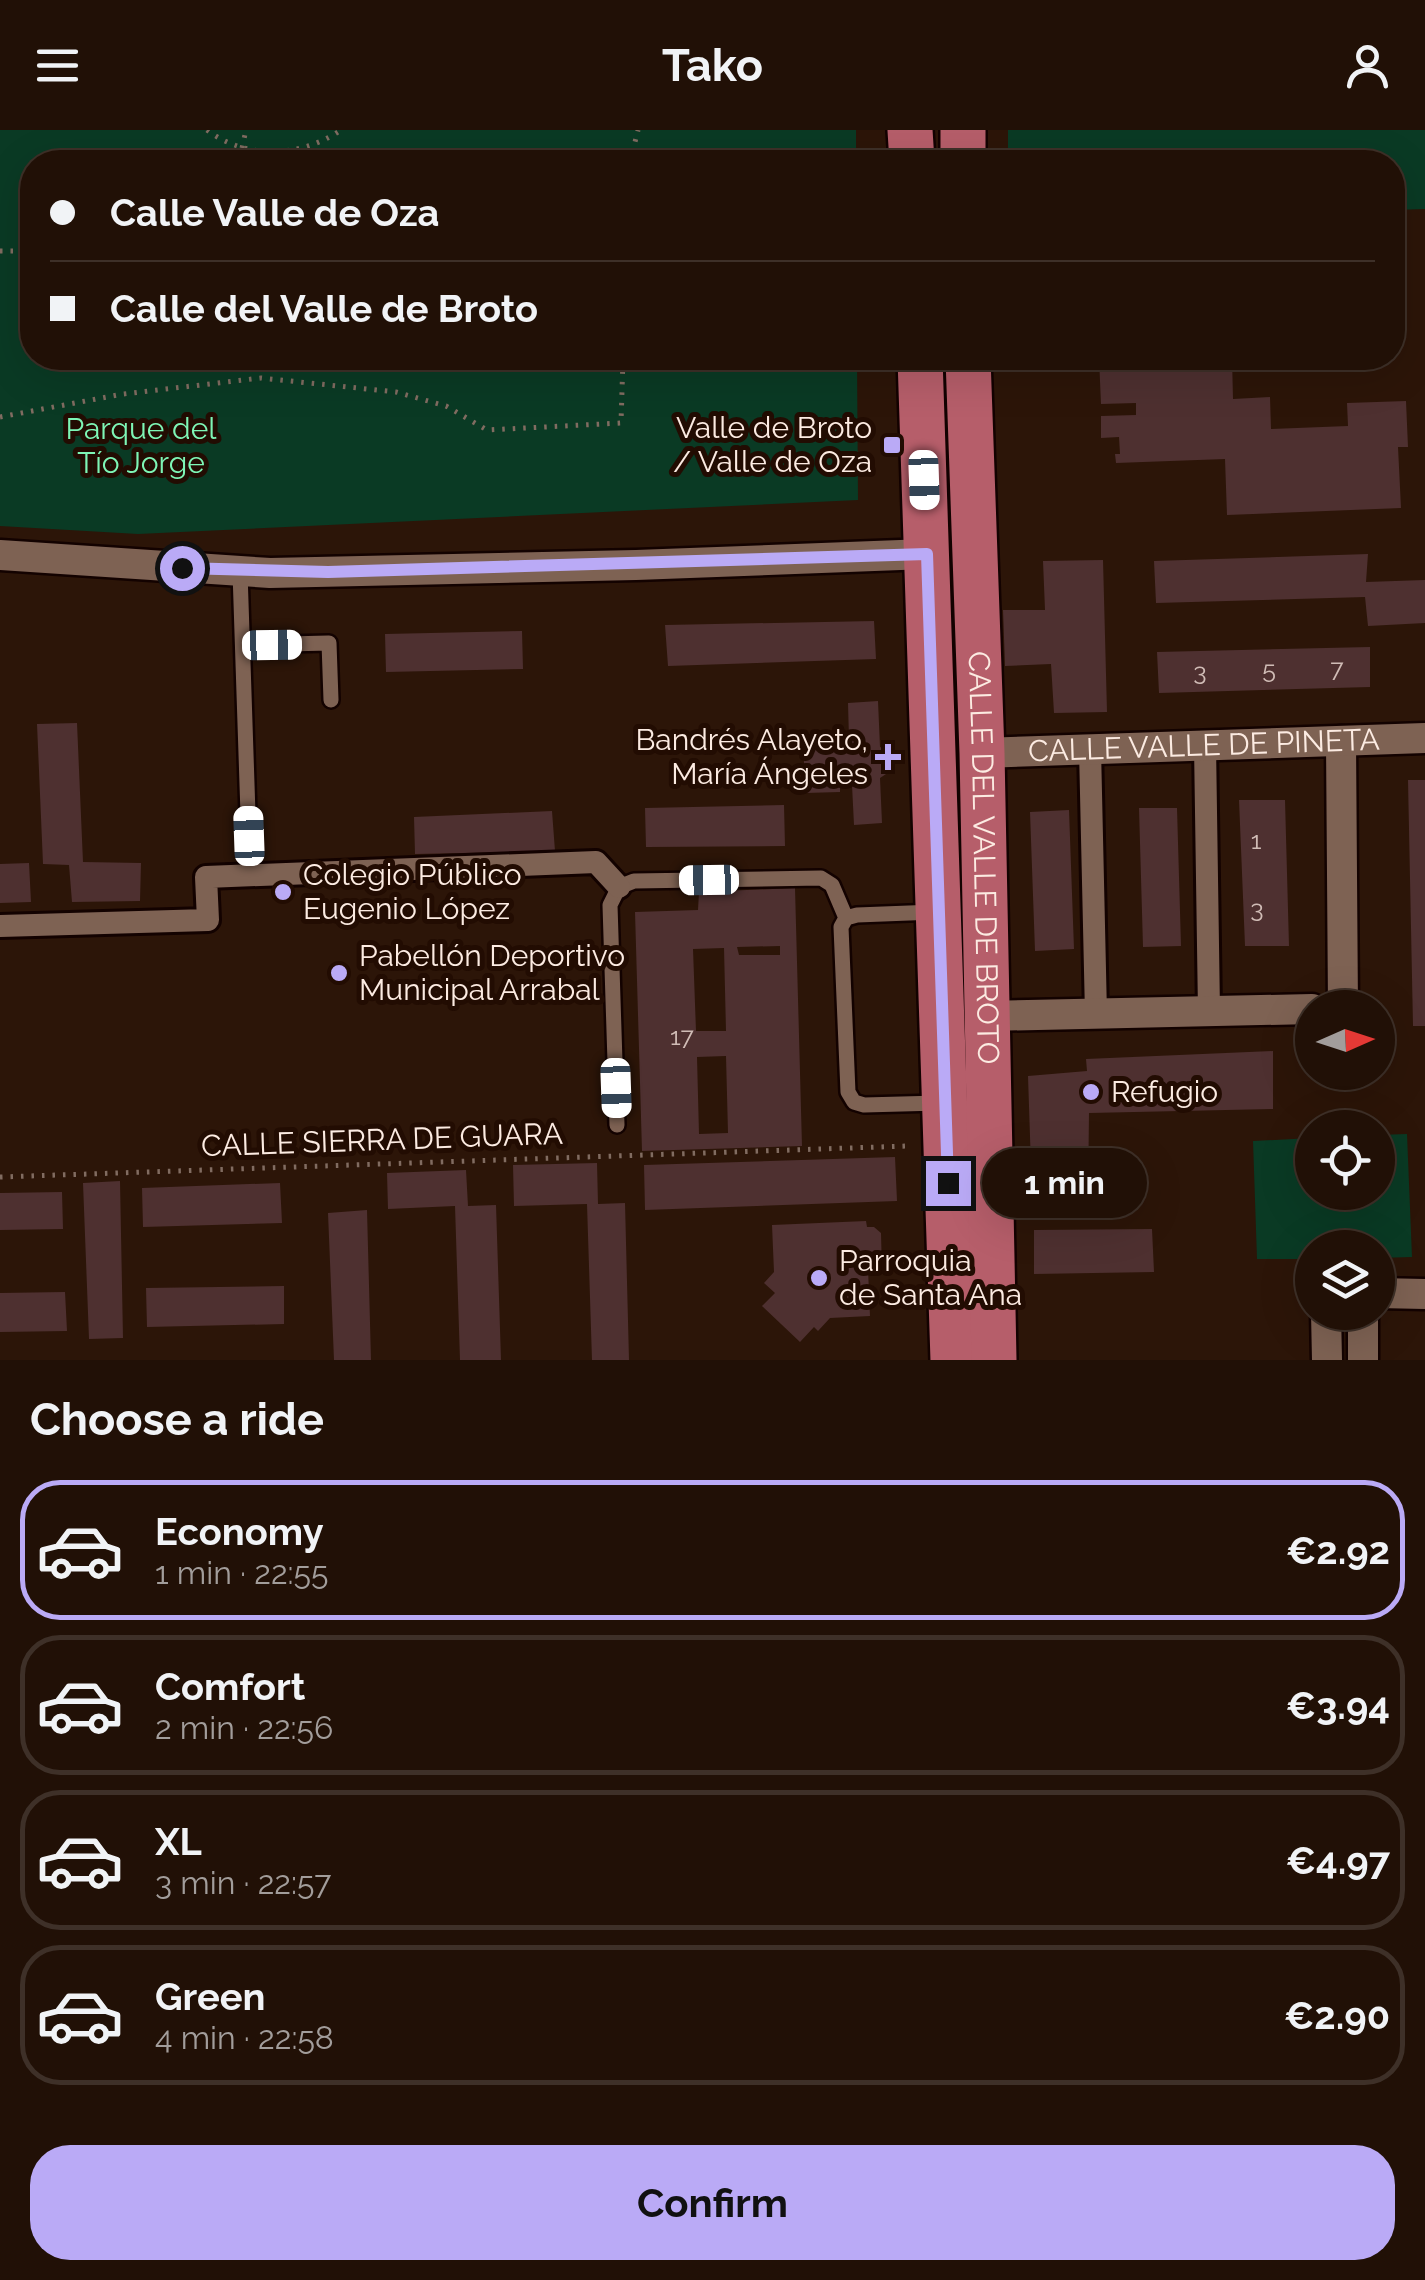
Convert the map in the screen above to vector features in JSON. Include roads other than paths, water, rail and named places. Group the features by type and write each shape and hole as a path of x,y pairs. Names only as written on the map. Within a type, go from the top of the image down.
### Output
{"main road":[{"name":"CALLE DEL VALLE DE BROTO","path":"920,370 953,1360"},
{"name":"CALLE DEL VALLE DE BROTO","path":"968,370 982,753 994,1360"}],"street":[{"path":"0,555 240,572 927,554"},
{"name":"CALLE VALLE DE PINETA","path":"982,753 1425,738"},
{"path":"1340,741 1343,990"},
{"path":"1205,746 1209,1011"},
{"path":"1090,749 1096,1014"},
{"path":"0,926 208,920 206,877 596,862 618,887"},
{"path":"987,1016 1295,1009"},
{"path":"1395,1294 1425,1294"},
{"path":"1326,1330 1327,1360"},
{"path":"1363,1330 1363,1360"}],"lane":[{"path":"240,572 250,875"},
{"path":"243,646 329,644 331,700"},
{"path":"617,1125 610,904 618,887 634,881 821,878 832,884 846,918"},
{"path":"939,911 857,915 846,918 841,928 848,1092 854,1102 946,1124"}],"place":[{"name":"Valle de Broto / Valle de Oza","path":"892,445"},
{"name":"Bandrés Alayeto, María Ángeles","path":"888,757"},
{"name":"Colegio Público Eugenio López","path":"283,892"},
{"name":"Pabellón Deportivo Municipal Arrabal","path":"339,973"},
{"name":"Refugio","path":"1091,1092"},
{"name":"Parroquia de Santa Ana","path":"819,1278"}],"park label":[{"name":"Parque del Tío Jorge","path":"141,446"}]}
